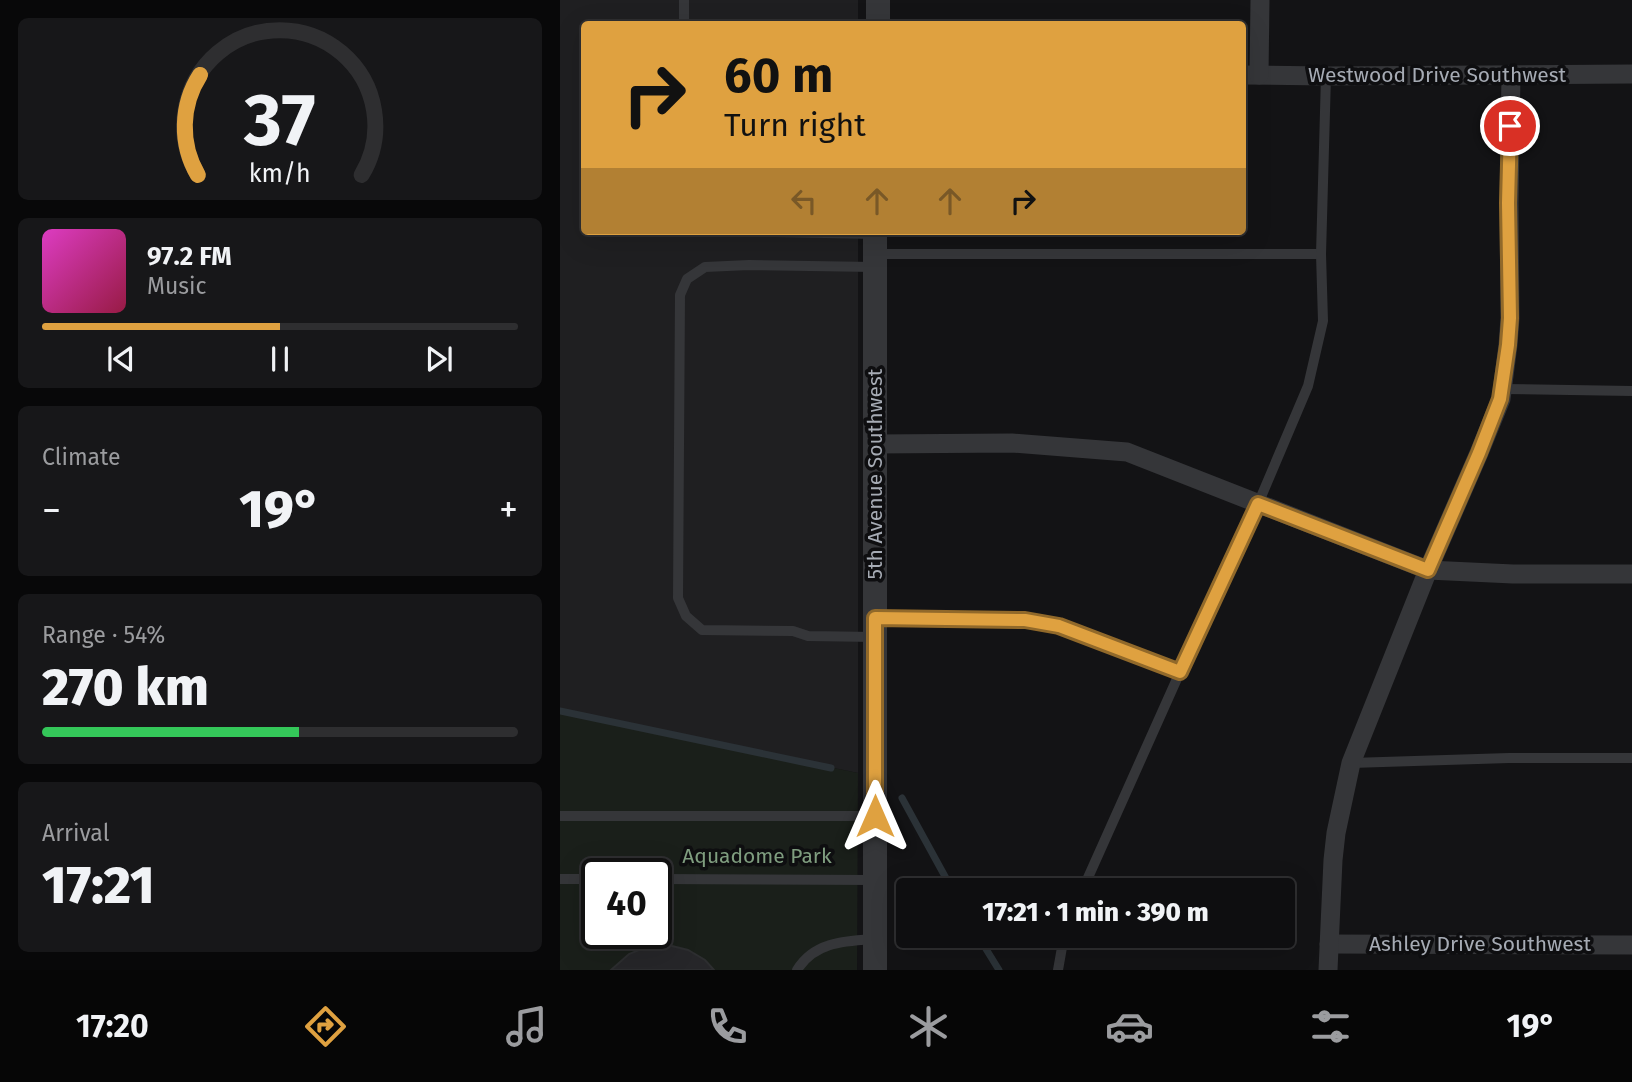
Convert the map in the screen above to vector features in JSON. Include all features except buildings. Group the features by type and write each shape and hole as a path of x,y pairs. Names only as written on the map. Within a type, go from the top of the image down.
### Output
{"street":[{"path":"878,0 878,21"},
{"path":"1251,75 1260,0"},
{"path":"1328,970 1336,833 1351,763 1500,399 1510,318 1508,203 1511,74"},
{"name":"Westwood Drive Southwest","path":"1251,75 1632,74"},
{"name":"5th Avenue Southwest","path":"875,246 875,970"},
{"path":"874,444 1012,443 1127,452 1428,570 1514,574 1632,574"},
{"name":"Ashley Drive Southwest","path":"1329,944 1632,945"}],"lane":[{"path":"684,0 684,21"},
{"path":"1088,878 1258,504 1308,386 1323,321 1321,254 1326,76"},
{"path":"761,235 875,246 1321,254"},
{"path":"875,246 749,265 705,267 687,279 680,296 678,598 686,616 702,630 793,631 807,636 875,627 1025,620 1059,626 1180,672"},
{"path":"1502,389 1632,391"},
{"path":"1351,763 1509,758 1632,758"},
{"path":"560,816 875,816"},
{"path":"560,879 581,879"},
{"path":"672,880 875,880"},
{"path":"797,970 825,945 875,939"},
{"path":"1058,970 1062,948"}],"shaded area":[{"path":"560,0 858,0 858,21 581,21 581,235 858,235 858,773 560,712"}],"green space":[{"name":"Aquadome Park","path":"560,712 858,773 857,970 560,970"}],"waterway":[{"path":"560,711 831,768"},
{"path":"902,798 946,878"},
{"path":"985,948 999,970"}],"route":[{"path":"875,816 875,618 1025,620 1059,626 1180,672 1258,504 1428,570 1500,399 1510,318 1510,126"}]}
